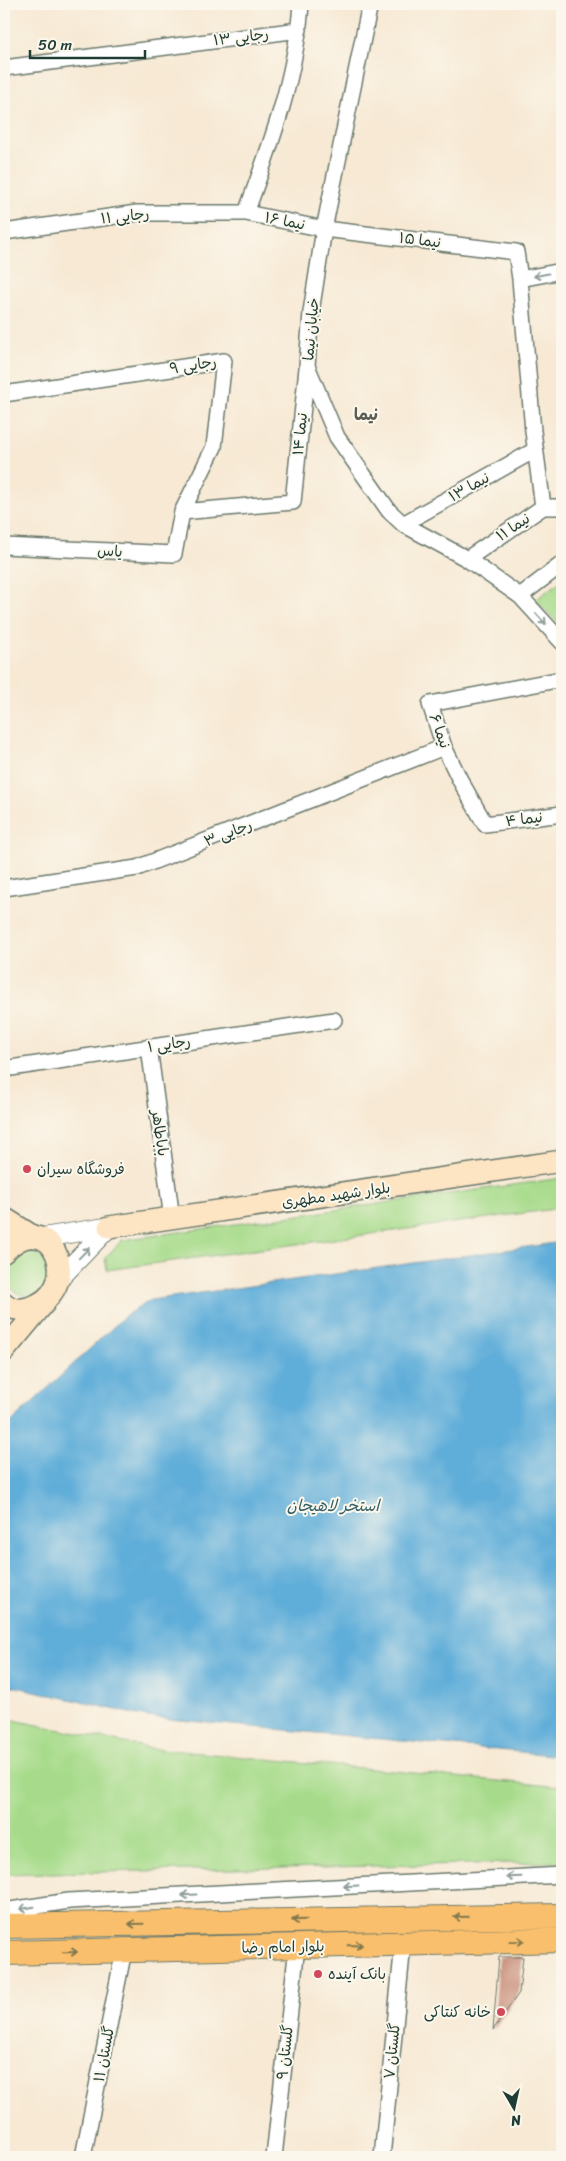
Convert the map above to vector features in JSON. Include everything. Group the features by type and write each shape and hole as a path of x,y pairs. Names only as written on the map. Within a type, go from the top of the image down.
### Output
{"main road":[{"name":"بلوار شهید مطهری","path":"109,1228 562,1161"},
{"path":"4,1218 37,1237 46,1239 54,1248 58,1258 54,1288 4,1351"},
{"path":"4,1252 13,1244 37,1237"},
{"path":"4,1303 8,1308 20,1310 36,1305 54,1288"},
{"name":"بلوار امام رضا","path":"4,1926 562,1916"},
{"name":"بلوار امام رضا","path":"4,1953 562,1940"}],"street":[{"path":"246,213 281,115 299,30 301,4"},
{"name":"خیابان نیما","path":"370,4 324,229 311,312 307,366 337,437 379,498 403,524 467,559 520,596 562,642"},
{"name":"رجایی ۱۳","path":"4,68 299,30"},
{"name":"رجایی ۱۱","path":"4,232 138,213 246,213"},
{"name":"نیما ۱۶","path":"246,213 324,229"},
{"name":"نیما ۱۵","path":"324,229 516,252 520,279"},
{"path":"543,507 535,450 520,279 562,271"},
{"name":"رجایی ۹","path":"4,394 224,361 214,447 182,512"},
{"name":"نیما ۱۴","path":"182,512 293,502 307,366"},
{"name":"نیما ۱۳","path":"403,524 535,450"},
{"name":"نیما ۱۱","path":"467,559 543,507 562,507"},
{"name":"یاس","path":"4,546 174,554 182,512"},
{"path":"520,596 562,564"},
{"name":"نیما ۶","path":"485,824 444,747 430,704 562,679"},
{"name":"رجایی ۳","path":"4,888 137,868 444,747"},
{"name":"نیما ۴","path":"485,824 562,814"},
{"name":"رجایی ۱","path":"4,1069 334,1020"},
{"name":"باباطاهر","path":"149,1047 172,1218"},
{"path":"37,1237 109,1228"},
{"path":"54,1288 109,1228"},
{"path":"4,1911 69,1901 562,1875"},
{"name":"گلستان ۷","path":"382,2157 403,1944"},
{"name":"گلستان ۹","path":"274,2157 297,1946"},
{"name":"گلستان ۱۱","path":"83,2157 124,1950"}],"green space":[{"path":"562,580 562,627 535,600"},
{"path":"562,1178 562,1208 107,1270 105,1258 122,1240"},
{"path":"24,1252 32,1252 44,1258 50,1274 44,1290 32,1296 24,1296 12,1290 6,1278 6,1270 12,1258"},
{"path":"4,1718 149,1748 562,1787 562,1862 4,1874"}],"water":[{"name":"استخر لاهیجان","path":"562,1242 562,1756 147,1717 4,1684 4,1429 126,1315 151,1300"}],"building":[{"name":"خانه کنتاکی","path":"499,1957 523,1957 519,1993 493,2030"}],"place":[{"name":"فروشگاه سیران","path":"27,1169"},
{"name":"بانک آینده","path":"318,1974"},
{"name":"خانه کنتاکی","path":"501,2012"}],"district":[{"name":"نیما","path":"366,414"}]}
